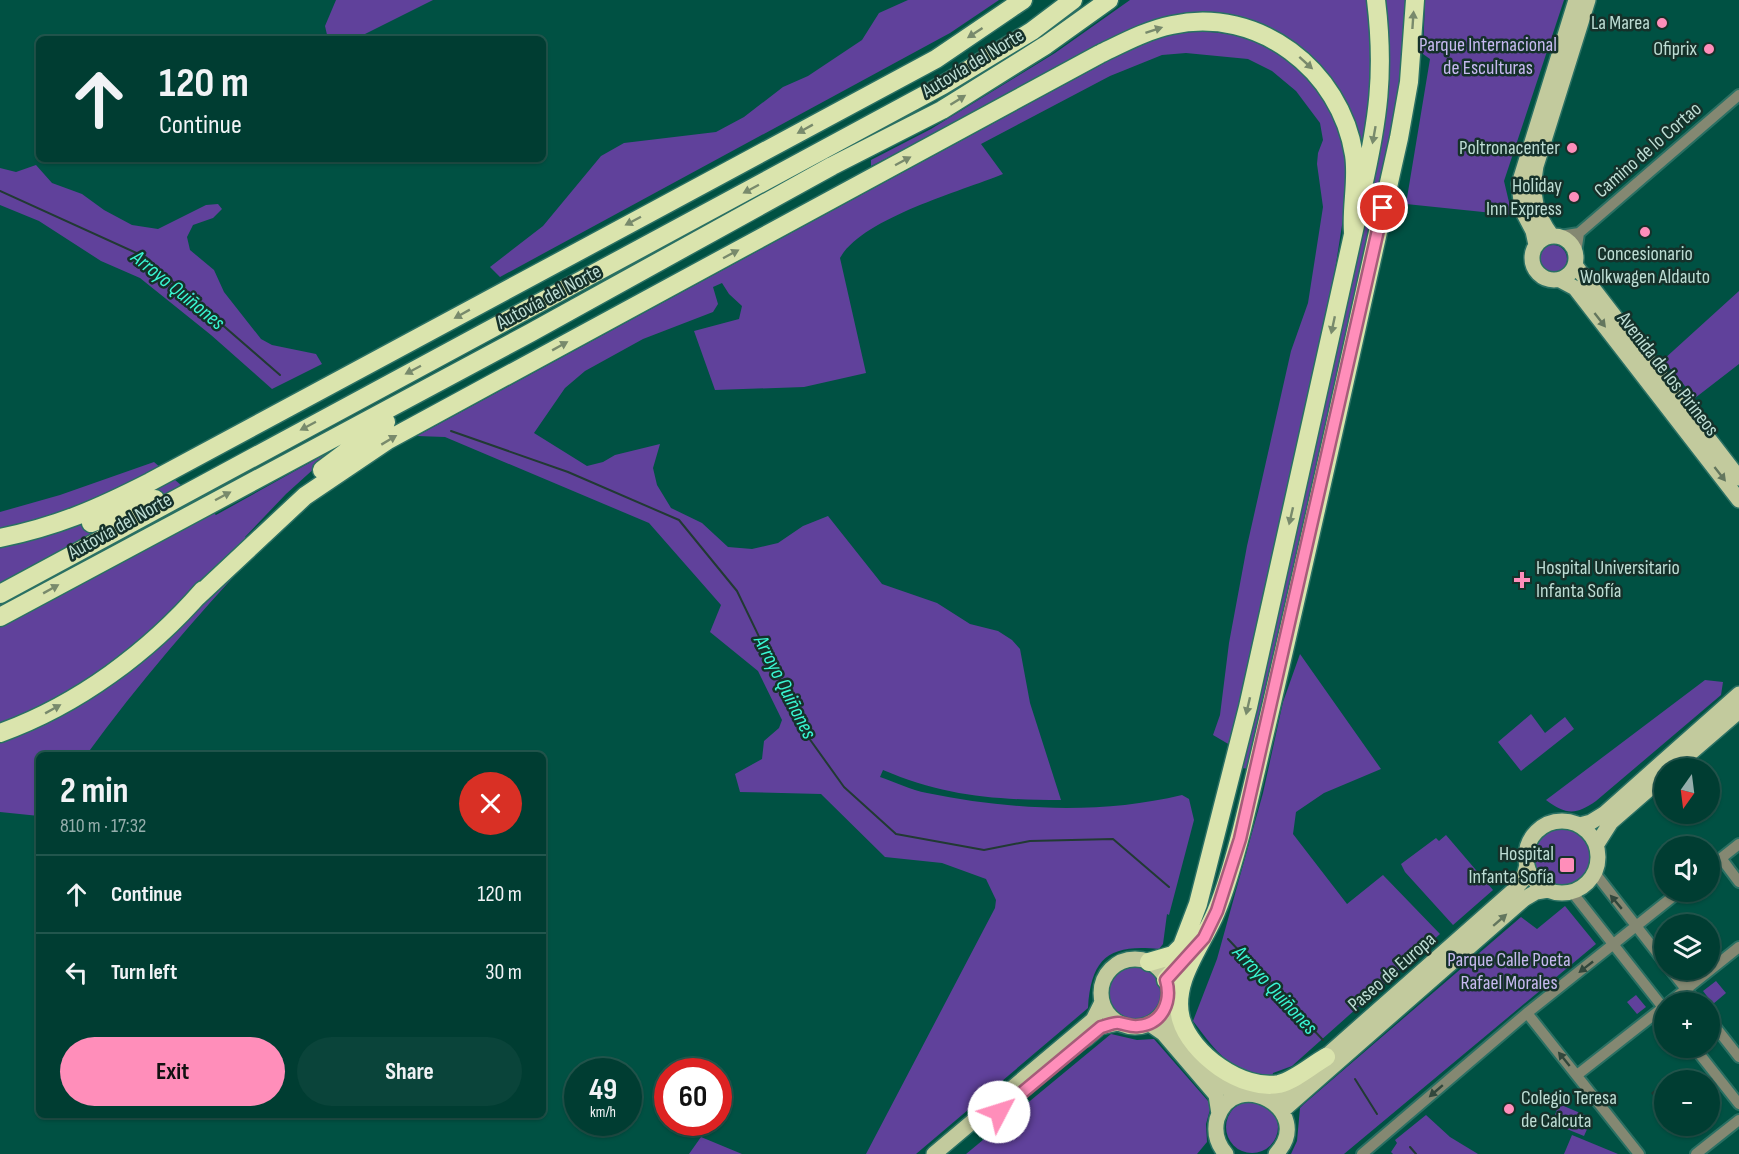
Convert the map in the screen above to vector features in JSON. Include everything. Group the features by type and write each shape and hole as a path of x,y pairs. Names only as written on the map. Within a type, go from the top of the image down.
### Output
{"highway":[{"path":"0,538 34,531 87,514 150,482 936,59 1023,0"},
{"name":"Autovía del Norte","path":"0,594 943,85 1032,31 1073,0"},
{"name":"Autovía del Norte","path":"0,617 530,333 832,166 942,110 1046,45 1109,0"},
{"path":"1149,962 1173,955 1182,946 1198,904 1248,707 1375,133 1382,77 1377,0"},
{"path":"1326,1057 1280,1084 1255,1085 1232,1077 1211,1060 1191,1037 1181,1019 1180,990 1186,968 1217,911 1240,839 1270,713 1409,82 1415,0"},
{"path":"0,733 45,714 108,676 148,644 305,496 388,440 1100,54 1147,32 1172,24 1196,22 1226,24 1275,40 1310,66 1334,97 1350,135 1354,156 1353,232"},
{"path":"196,598 237,550 292,496 365,435 490,363 530,333"},
{"path":"0,545 37,539 86,525 166,494 194,488"},
{"path":"1166,980 1204,938"}],"main road":[{"path":"1576,0 1519,184 1522,210 1533,231 1536,245 1532,259 1535,271 1547,279 1560,280 1568,276 1576,259 1569,241 1556,236 1543,224 1532,189 1536,166 1588,0"},
{"path":"1536,245 1556,236"},
{"name":"Avenida de los Pirineos","path":"1576,259 1739,478"},
{"name":"Avenida de los Pirineos","path":"1560,280 1575,288 1739,500"},
{"path":"1654,785 1611,822 1597,844 1598,859 1595,873 1587,884 1572,892 1558,893 1539,884 1527,865 1530,837 1542,826 1560,821 1580,825 1591,822 1604,814 1739,694"},
{"path":"1685,758 1739,711"},
{"path":"1580,825 1597,844"},
{"name":"Paseo de Europa","path":"1277,1106 1326,1057 1515,889 1523,880 1527,865"},
{"name":"Paseo de Europa","path":"1277,1106 1524,899 1536,891 1548,890"},
{"path":"1118,1023 1102,1002 1101,992 1109,971 1127,960 1149,962 1166,980 1167,1019 1225,1087 1240,1095"},
{"path":"934,1154 1093,1020 1102,1002"},
{"path":"948,1154 1101,1027 1118,1023 1136,1027 1150,1024 1166,1008"},
{"path":"1150,1024 1163,1033 1216,1095 1219,1114"},
{"path":"1219,1151 1216,1124 1219,1114 1228,1103 1240,1095 1257,1094 1277,1106 1287,1132 1284,1143 1276,1154"}],"street":[{"name":"Camino de lo Cortao","path":"1579,233 1739,95"},
{"path":"1556,236 1579,233 1576,259"},
{"path":"1739,844 1721,858 1739,882"},
{"path":"1595,873 1654,949"},
{"path":"1572,892 1654,992"},
{"path":"1366,1152 1527,1013 1667,902"},
{"path":"1682,992 1739,947"},
{"path":"1679,980 1688,992"},
{"path":"1527,1013 1639,1154"},
{"path":"1577,1075 1654,1015"},
{"path":"1720,1033 1739,1058"},
{"path":"1703,1058 1739,1104"},
{"path":"1696,1154 1739,1120"}],"green space":[{"path":"336,0 433,0 361,36 327,36 325,26"},
{"path":"908,0 999,0 950,33 500,277 490,267 543,226 601,156 624,143 716,132 744,117 783,87 808,76 862,40 879,13"},
{"path":"1130,0 1368,0 1372,54 1371,102 1361,154 1337,90 1327,75 1307,55 1275,33 1242,24 1211,21 1181,23 1152,30 1094,52 871,166 871,160 931,129 1055,53"},
{"path":"1382,0 1407,0 1405,47 1398,99 1251,769 1241,768 1377,159"},
{"name":"Parque Internacional de Esculturas","path":"1425,0 1564,0 1504,181 1512,215 1406,204 1430,59 1423,54"},
{"path":"1202,31 1237,35 1267,45 1295,62 1319,85 1336,119 1346,159 1347,193 1328,315 1230,745 1213,735 1220,715 1229,643 1247,546 1291,351 1308,303 1323,207 1317,164 1323,140 1320,123 1296,91 1272,71 1248,59 1186,53 1162,55 1110,76 981,144 1003,174 890,219 852,244 840,258 866,373 804,387 715,390 694,331 739,319 742,306 729,294 722,283 713,287 718,304 713,312 643,339 585,371 565,388 534,433 587,466 603,462 615,455 660,444 653,468 657,485 671,508 702,523 728,547 752,549 778,543 803,526 828,516 882,584 937,603 970,624 998,631 1012,640 1020,649 1030,703 1061,800 970,795 927,786 883,770 880,777 927,793 1023,806 1087,808 1119,806 1182,795 1189,799 1194,820 1169,915 1167,914 1163,944 1159,949 1128,949 1106,957 1093,977 1088,1008 916,1154 866,1154 995,908 996,900 986,879 942,863 885,857 821,794 740,792 735,774 762,759 764,741 779,728 782,720 758,671 710,632 721,605 649,523 445,437 417,436 1134,47 1172,34"},
{"path":"36,165 52,183 82,194 104,210 132,225 158,229 206,205 218,204 222,209 213,218 193,225 187,237 190,250 214,270 224,292 261,339 272,345 316,354 322,364 272,389 211,335 140,278 101,261 39,221 0,205 0,168 16,172"},
{"path":"1553,245 1563,249 1567,259 1563,269 1553,273 1543,269 1539,259 1543,249"},
{"path":"1739,291 1739,364 1695,398 1663,360"},
{"path":"338,447 286,494 245,537 258,550 169,650 89,752 36,752 36,816 0,812 0,512 60,495 154,462 216,515"},
{"path":"1300,654 1381,769 1324,793 1296,812 1293,834 1347,904 1383,875 1440,934 1292,1066 1273,1073 1272,1077 1246,1072 1226,1060 1193,1021 1217,959 1263,793 1283,702"},
{"path":"1705,680 1723,682 1721,695 1596,801 1577,811 1565,811 1546,800"},
{"path":"1531,714 1545,733 1565,717 1574,729 1521,771 1498,742"},
{"path":"1556,829 1568,829 1583,837 1591,852 1591,864 1583,879 1568,887 1556,887 1541,879 1533,864 1533,852 1541,837"},
{"path":"1446,835 1493,890 1453,925 1405,872 1401,864 1436,838 1439,841"},
{"name":"Parque Calle Poeta Rafael Morales","path":"1565,906 1596,944 1344,1154 1291,1154 1297,1141 1300,1108 1304,1104 1521,917 1537,929"},
{"path":"1130,966 1140,966 1150,970 1158,978 1162,993 1158,1008 1150,1016 1140,1020 1130,1020 1120,1016 1112,1008 1108,998 1108,988 1112,978 1120,970"},
{"path":"1716,981 1726,993 1720,998 1720,992 1703,991"},
{"path":"1636,995 1646,1007 1637,1014 1627,1002"},
{"path":"1111,1034 1137,1040 1154,1039 1208,1101 1211,1106 1206,1124 1207,1142 1197,1154 966,1154"},
{"path":"1247,1101 1257,1101 1271,1108 1278,1127 1271,1146 1257,1153 1247,1153 1237,1149 1230,1142 1226,1132 1226,1122 1230,1112 1237,1105"},
{"path":"1559,1104 1592,1118 1584,1136 1552,1123"},
{"path":"1426,1115 1450,1137 1478,1154 1393,1154 1391,1152 1397,1143 1395,1140"},
{"path":"1572,1135 1618,1154 1564,1154"},
{"path":"701,1137 742,1154 689,1154"}],"waterway":[{"name":"Arroyo Quiñones","path":"0,191 143,256 280,375"},
{"name":"Arroyo Quiñones","path":"451,431 568,472 679,520 737,591 806,734 844,787 896,834 984,850 1030,841 1113,839 1169,887"},
{"name":"Arroyo Quiñones","path":"1228,939 1323,1040"},
{"name":"Arroyo Quiñones","path":"1355,1079 1377,1114"},
{"name":"Arroyo Quiñones","path":"1410,1147 1416,1154"}],"place":[{"name":"La Marea","path":"1662,23"},
{"name":"Ofiprix","path":"1709,49"},
{"name":"Poltronacenter","path":"1572,148"},
{"name":"Holiday Inn Express","path":"1574,197"},
{"name":"Concesionario Wolkwagen Aldauto","path":"1645,232"},
{"name":"Hospital Universitario Infanta Sofía","path":"1522,580"},
{"name":"Hospital Infanta Sofía","path":"1567,865"},
{"name":"Colegio Teresa de Calcuta","path":"1509,1109"}],"route":[{"path":"999,1112 1101,1027 1118,1023 1126,1026 1145,1026 1156,1020 1166,1008 1169,989 1166,980 1204,938 1217,911 1240,839 1270,713 1383,208"}]}
